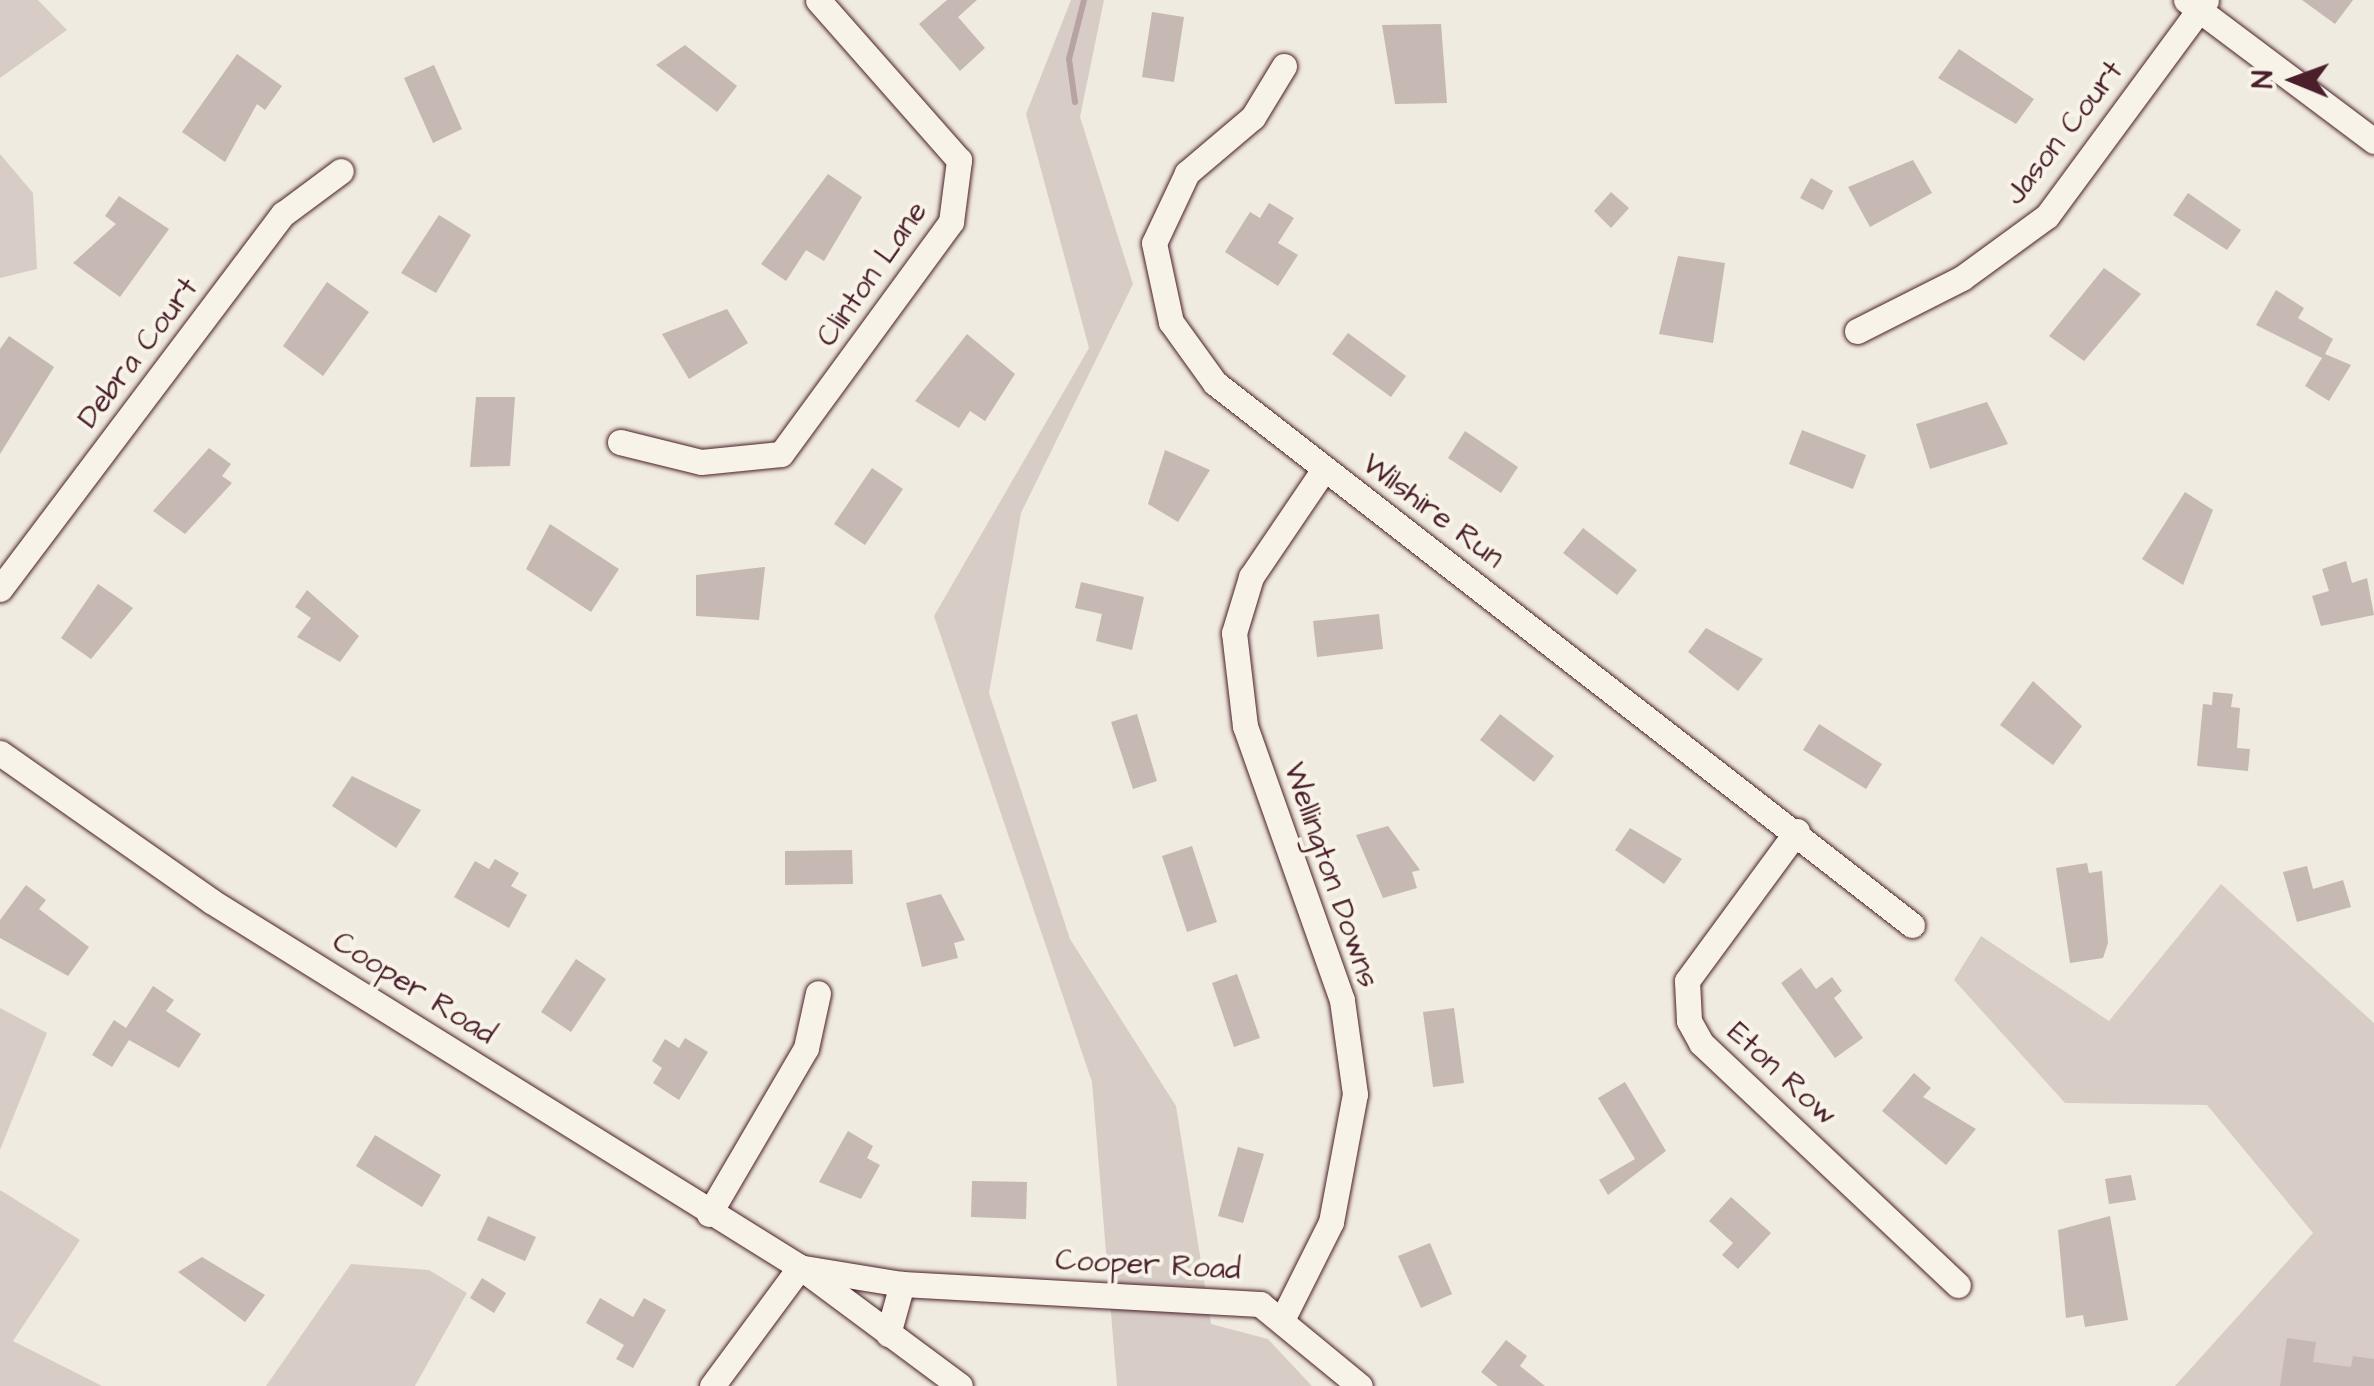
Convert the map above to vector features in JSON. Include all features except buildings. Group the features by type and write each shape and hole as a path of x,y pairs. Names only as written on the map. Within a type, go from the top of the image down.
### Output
{"street":[{"name":"Clinton Lane","path":"620,442 701,462 781,454 951,222 959,160 818,0"},
{"path":"2196,3 2374,141"},
{"name":"Jason Court","path":"1857,331 1962,278 2047,216 2196,3"},
{"name":"Wilshire Run","path":"1284,66 1253,117 1170,195 1154,243 1156,274 1171,322 1214,383 1797,831 1912,925"},
{"name":"Debra Court","path":"0,588 283,214 341,171"},
{"name":"Wellington Downs","path":"1284,1316 1331,1222 1355,1094 1342,1000 1246,726 1234,633 1251,577 1324,468"},
{"name":"Cooper Road","path":"0,753 212,901 800,1268 960,1386"},
{"name":"Eton Row","path":"1797,831 1687,981 1690,1021 1701,1044 1958,1284"},
{"path":"708,1214 806,1048 818,992"},
{"path":"712,1386 800,1268"},
{"name":"Cooper Road","path":"800,1268 902,1284 1238,1301 1284,1316 1360,1386"},
{"path":"888,1334 902,1284"}],"shaded area":[{"path":"0,0 38,0 67,30 0,78"},
{"path":"1071,0 1104,0 1080,117 1133,284 1021,513 989,693 1070,939 1176,1106 1211,1324 1268,1339 1312,1386 1117,1386 1092,1082 934,616 1089,348 1026,114"},
{"path":"0,154 33,193 37,269 0,278"},
{"path":"2221,884 2374,1023 2374,1386 2175,1386 2313,1233 2207,1105 2065,1103 1954,980 1981,936 2109,1021"},
{"path":"0,1008 47,1033 0,1150"},
{"path":"0,1190 80,1240 13,1341 102,1386 0,1386"},
{"path":"351,1264 429,1270 467,1293 415,1386 266,1386"}],"waterway":[{"path":"1075,102 1069,59 1084,0"}]}
